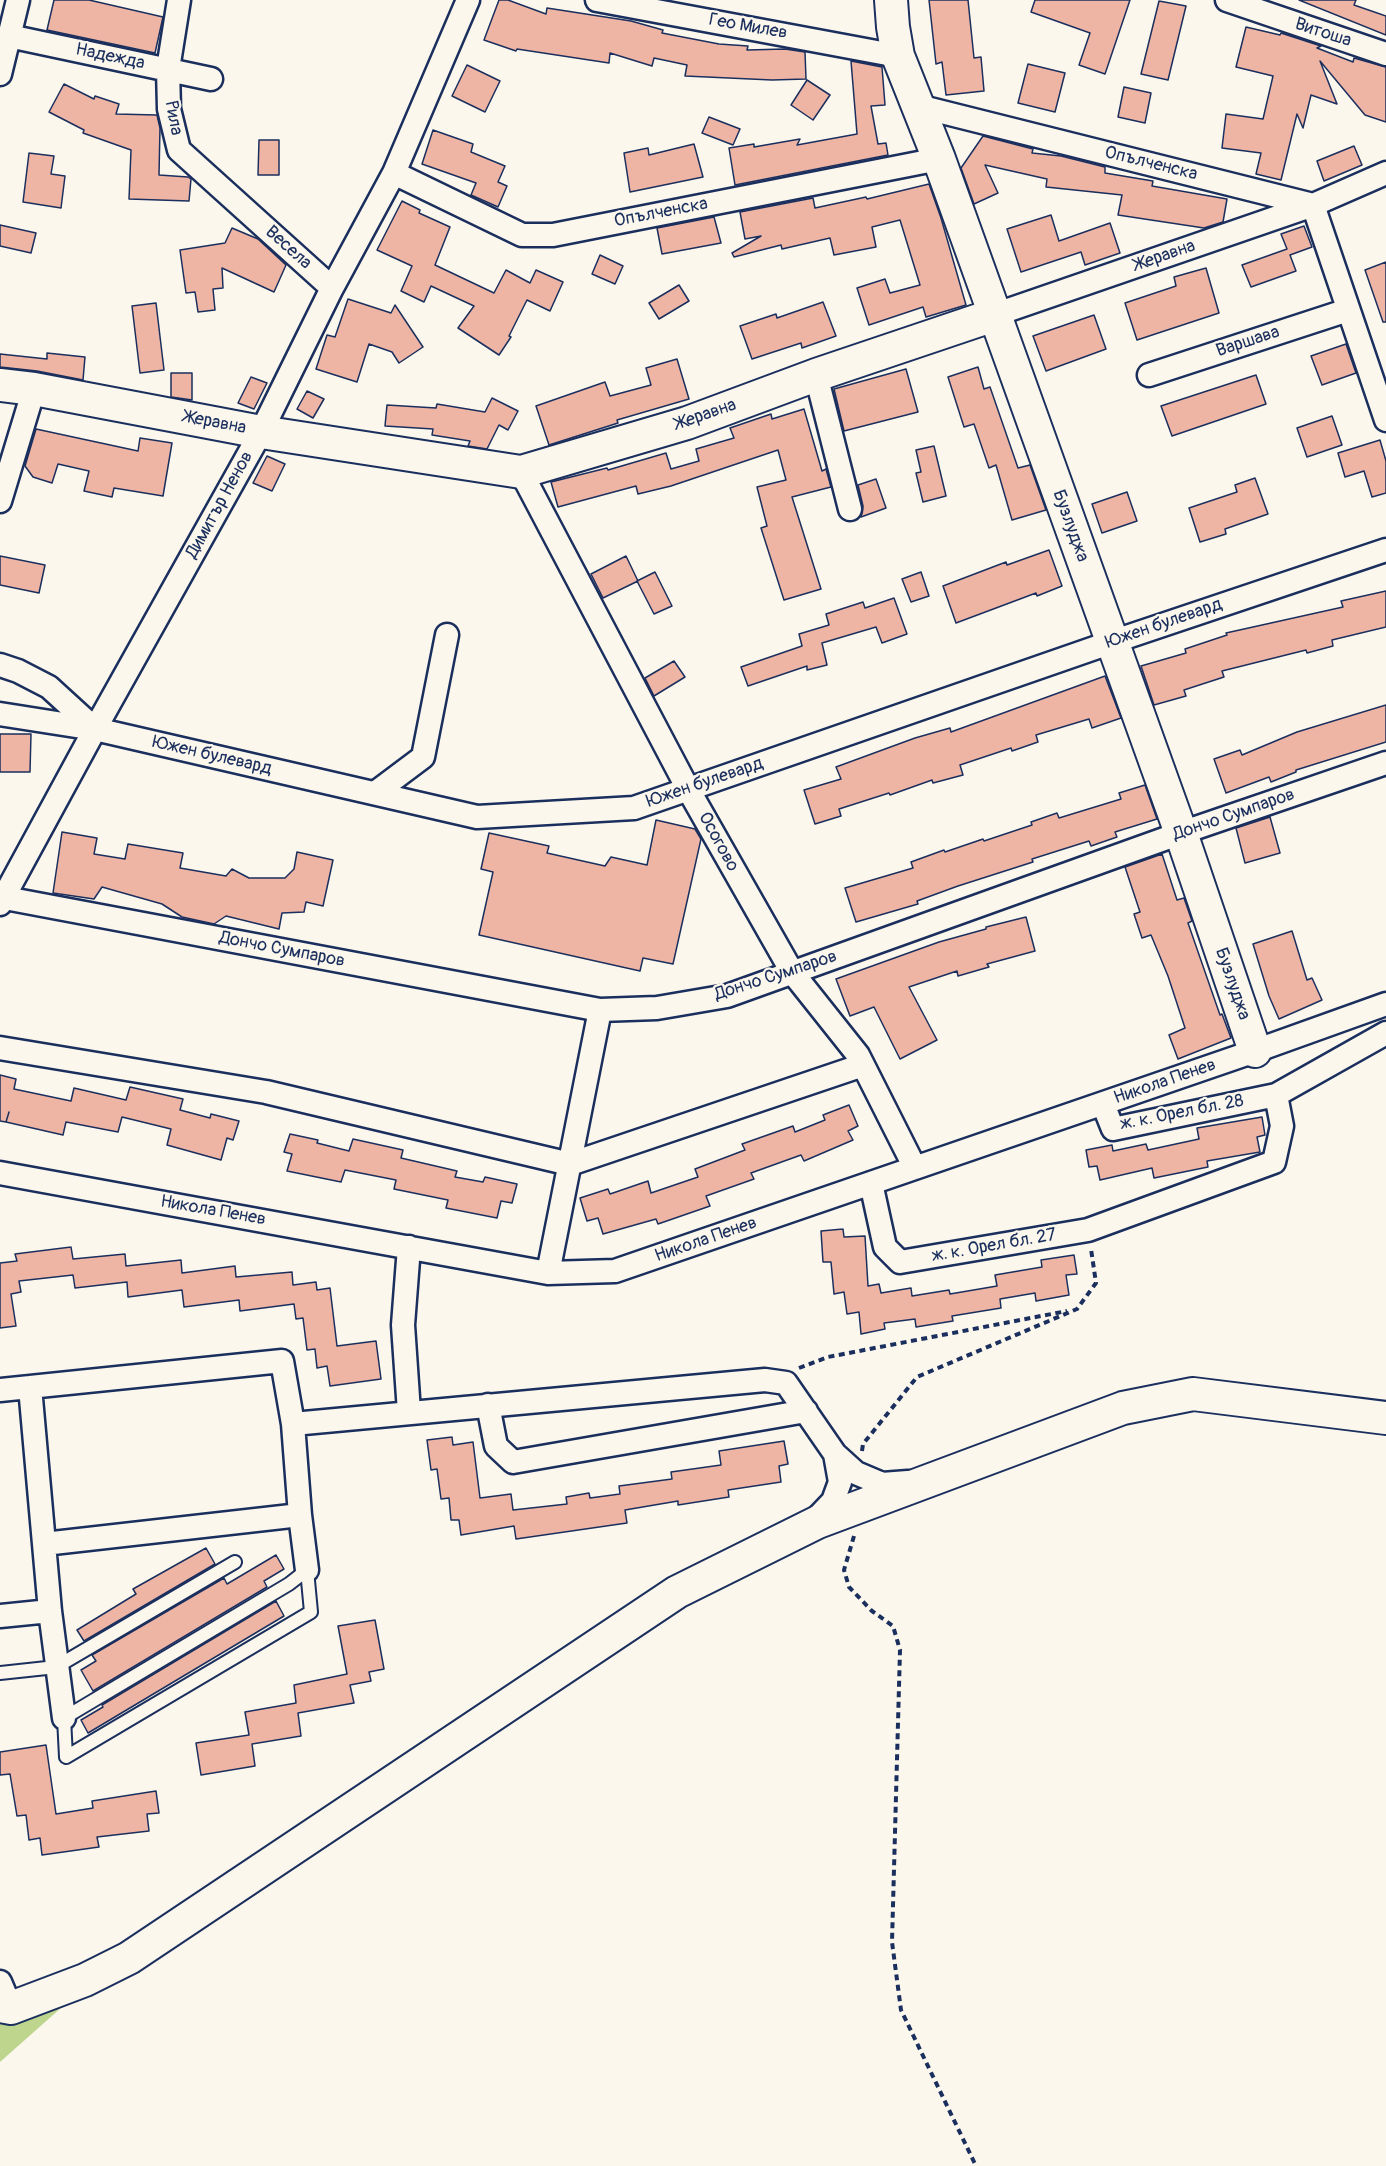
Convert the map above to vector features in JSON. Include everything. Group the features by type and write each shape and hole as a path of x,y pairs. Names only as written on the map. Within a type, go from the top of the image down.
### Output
{"street":[{"path":"0,74 18,0"},
{"name":"Рила","path":"178,0 168,69 169,109 179,150 243,207"},
{"name":"Димитър Ненов","path":"1,900 261,432 332,288 394,173 468,0"},
{"name":"Гео Милев","path":"597,0 898,56"},
{"name":"Бузлуджа","path":"891,0 898,56 939,159 1181,833 1255,1051"},
{"name":"Витоша","path":"1227,0 1265,6 1386,54"},
{"name":"Надежда","path":"9,36 211,79"},
{"name":"Опълченска","path":"918,106 1313,205"},
{"name":"Опълченска","path":"394,173 522,236 553,235 939,159"},
{"name":"Жеравна","path":"0,385 34,389 261,432 521,472 687,423 816,375 1313,205 1386,173"},
{"path":"1313,205 1386,420"},
{"name":"Весела","path":"243,207 332,288"},
{"name":"Варшава","path":"1149,375 1348,310"},
{"path":"816,375 850,509"},
{"path":"0,501 34,389"},
{"name":"Осогово","path":"521,472 688,789 792,972 858,1055 915,1168"},
{"name":"Южен булевард","path":"0,714 95,729 477,817 634,808 1112,642 1386,550"},
{"path":"375,793 423,757 447,635"},
{"path":"0,665 18,671 49,687 95,729"},
{"name":"Дончо Сумпаров","path":"1,900 600,1010 657,1008 727,996 1181,833 1386,763"},
{"name":"Никола Пенев","path":"0,1173 548,1273 615,1271 1103,1104 1386,1004"},
{"path":"548,1273 600,1010"},
{"path":"1276,1095 1386,1033"},
{"path":"0,1048 266,1092 570,1164 863,1065"},
{"name":"ж. к. Орел бл. 28","path":"1103,1104 1113,1129 1276,1095"},
{"name":"ж. к. Орел бл. 27","path":"872,1183 885,1247 900,1262 1088,1230 1274,1162 1282,1126 1276,1095"},
{"path":"409,1247 403,1324 409,1412"},
{"path":"0,1390 282,1361 293,1424 307,1570"},
{"path":"293,1424 765,1380 786,1383 835,1454 856,1473 864,1490"},
{"path":"30,1387 50,1611 64,1718"},
{"path":"4,1999 85,1980 129,1958 677,1592 808,1527 864,1490 929,1480 1123,1408 1194,1394 1386,1418"},
{"path":"488,1405 496,1446 513,1462 806,1411"},
{"path":"808,1527 833,1501 840,1482 835,1454"},
{"path":"44,1545 300,1515"},
{"path":"0,1616 50,1611"}],"lane":[{"path":"0,1673 56,1667 235,1562"},
{"path":"307,1570 311,1612 66,1757 64,1718 289,1584 307,1570"}],"path":[{"path":"976,2166 901,2010 892,1942 900,1650 893,1626 872,1611 849,1587 844,1570 864,1490 862,1443 917,1377 1077,1309 1096,1283 1088,1230"},
{"path":"765,1380 828,1357 1077,1309"}],"green space":[{"path":"71,1999 0,2062 0,2018"}],"building":[{"path":"54,0 89,0 163,17 155,53 47,30"},
{"path":"499,0 508,0 546,14 547,8 631,21 663,30 662,33 719,44 748,46 747,50 785,49 805,52 806,79 772,80 685,76 687,65 654,58 652,66 610,53 609,63 517,49 516,51 484,40"},
{"path":"929,0 968,0 974,58 981,57 984,91 946,95 942,62 936,64"},
{"path":"1035,0 1130,0 1105,74 1079,65 1090,33 1031,12"},
{"path":"1299,0 1356,0 1354,5 1386,16 1386,35"},
{"path":"1159,1 1186,6 1168,80 1141,74"},
{"path":"1246,27 1280,35 1281,33 1321,46 1317,48 1353,62 1354,58 1386,67 1386,122 1365,115 1320,61 1337,104 1311,95 1303,128 1297,114 1281,180 1256,174 1261,153 1222,148 1226,114 1263,119 1273,76 1236,67"},
{"path":"851,61 882,67 885,105 871,106 878,144 886,143 888,155 735,185 729,148 754,144 754,147 800,139 797,145 857,134"},
{"path":"1028,64 1065,73 1055,112 1018,103"},
{"path":"467,65 500,81 485,112 452,96"},
{"path":"807,80 830,95 813,120 791,105"},
{"path":"64,84 94,99 95,96 119,104 116,114 157,115 160,128 159,175 191,179 189,201 129,199 131,150 83,133 84,130 49,112"},
{"path":"1124,87 1151,93 1145,123 1118,117"},
{"path":"709,117 740,129 733,145 702,133"},
{"path":"433,130 473,144 471,152 505,166 498,182 507,186 498,207 471,195 476,183 422,164"},
{"path":"983,136 1033,149 1032,153 1061,156 1105,167 1105,173 1153,181 1152,186 1227,199 1223,222 1204,228 1118,215 1122,195 1046,187 1047,179 985,165 998,193 974,204 961,168"},
{"path":"259,140 279,140 279,175 258,175"},
{"path":"694,144 703,177 630,192 624,153 648,148 649,155"},
{"path":"1354,146 1362,165 1324,181 1317,161"},
{"path":"29,153 54,156 51,174 65,176 61,208 23,202"},
{"path":"929,184 966,305 926,317 923,307 869,325 857,288 885,279 890,293 920,285 900,220 872,227 876,247 834,255 830,238 782,249 781,245 734,257 732,253 761,236 745,239 740,212 813,198 815,208 866,197 867,199"},
{"path":"402,201 420,210 419,213 450,227 435,265 494,293 506,270 530,283 536,270 563,282 550,311 527,300 509,336 511,337 499,355 458,328 474,306 431,286 424,302 401,291 412,266 377,250"},
{"path":"1051,215 1059,241 1110,223 1120,253 1085,265 1081,252 1021,272 1007,229"},
{"path":"714,217 721,243 662,254 657,228"},
{"path":"0,225 36,233 31,253 0,246"},
{"path":"1304,226 1312,247 1290,255 1296,271 1251,287 1242,265 1287,249 1281,234"},
{"path":"232,228 258,239 286,265 274,292 222,268 223,288 213,289 215,310 198,312 195,292 186,293 180,250 225,243"},
{"path":"600,255 623,266 615,284 592,274"},
{"path":"1386,262 1386,322 1383,322 1365,270"},
{"path":"1206,268 1219,313 1137,340 1125,303 1176,286 1174,277"},
{"path":"679,285 689,301 659,319 649,303"},
{"path":"348,299 391,313 395,305 423,347 399,363 392,352 369,344 357,382 316,369 327,335 335,337"},
{"path":"823,302 836,336 802,348 801,343 752,359 740,326 776,314 777,318"},
{"path":"156,303 164,370 140,373 132,306"},
{"path":"1094,315 1106,349 1046,371 1033,336"},
{"path":"1346,344 1356,373 1322,385 1311,356"},
{"path":"47,353 85,357 83,380 0,367 0,354 47,359"},
{"path":"677,359 689,399 617,420 618,423 549,445 536,406 605,382 610,396 651,385 646,368"},
{"path":"978,367 984,389 990,387 1018,468 1030,465 1046,510 1012,520 996,465 989,468 974,424 964,427 948,377"},
{"path":"906,369 918,412 844,431 834,389"},
{"path":"171,373 192,373 192,400 171,397"},
{"path":"1256,375 1266,404 1172,436 1161,406"},
{"path":"251,377 267,383 254,409 238,403"},
{"path":"307,391 324,399 313,418 297,409"},
{"path":"492,398 518,411 508,430 499,425 487,449 468,446 470,441 432,435 433,429 385,426 387,405 436,408 437,404 485,412"},
{"path":"804,409 822,471 826,469 831,487 792,497 821,589 784,600 761,528 767,526 757,487 786,480 778,450 671,486 638,494 636,486 558,507 551,482 607,468 608,470 666,453 671,469 699,461 696,449 734,438 730,428 771,414 772,419"},
{"path":"1332,416 1342,445 1307,457 1297,428"},
{"path":"36,429 138,451 140,438 172,443 163,496 114,488 112,497 84,491 89,471 58,464 52,483 33,477 25,466"},
{"path":"1380,440 1386,461 1386,493 1372,497 1364,471 1345,477 1338,453"},
{"path":"934,446 946,496 923,502 916,473 921,472 916,450"},
{"path":"267,456 285,464 272,491 253,483"},
{"path":"1255,478 1268,514 1225,529 1226,534 1200,542 1189,508 1237,492 1235,485"},
{"path":"876,479 886,508 861,517 863,506 858,485"},
{"path":"1127,492 1137,521 1102,533 1092,504"},
{"path":"1049,550 1062,586 1037,596 1036,593 956,623 943,586 1006,562 1007,565"},
{"path":"0,556 45,565 39,593 0,585"},
{"path":"626,556 638,581 603,598 591,574"},
{"path":"655,572 672,606 654,614 637,581"},
{"path":"921,572 929,596 911,602 902,579"},
{"path":"1386,591 1386,627 1332,640 1333,646 1307,653 1306,650 1222,671 1224,677 1184,690 1186,696 1154,705 1141,666 1186,653 1185,649 1227,635 1226,633 1343,607 1341,601"},
{"path":"894,598 907,634 882,643 876,627 822,643 827,665 807,670 807,666 748,686 741,667 802,646 799,634 829,625 826,614 863,602 865,608"},
{"path":"674,661 685,677 654,696 645,678"},
{"path":"1105,676 1121,718 1092,728 1089,719 1036,735 1038,742 1012,751 1011,748 960,765 963,775 933,783 932,780 890,795 889,793 839,809 841,816 815,824 804,790 841,779 836,767 915,738 950,728 951,732"},
{"path":"1386,705 1386,742 1296,770 1296,772 1271,782 1269,777 1226,793 1214,759 1240,750 1242,755 1297,732"},
{"path":"0,734 31,734 30,772 0,772"},
{"path":"1145,785 1157,819 1115,832 1117,837 1091,846 1089,841 1032,859 1033,862 917,901 918,904 856,922 845,888 913,868 911,862 944,850 945,852 983,839 984,841 1032,825 1031,822 1057,813 1059,818 1121,799 1119,793"},
{"path":"1270,817 1280,853 1245,863 1236,828"},
{"path":"656,820 695,829 701,839 673,964 643,958 640,971 479,935 493,872 481,869 489,833 549,846 547,853 605,866 611,857 647,865"},
{"path":"62,832 97,838 94,854 125,859 128,844 183,853 180,868 226,876 232,869 249,878 285,878 294,869 297,852 333,860 323,906 306,902 304,912 282,913 279,929 226,916 214,924 182,917 162,904 102,887 94,899 53,893"},
{"path":"1162,854 1177,900 1184,898 1192,921 1188,923 1220,1015 1222,1014 1231,1038 1178,1059 1169,1035 1185,1028 1168,976 1151,935 1142,938 1134,914 1140,912 1125,867"},
{"path":"1026,917 1035,951 987,964 989,967 958,976 957,971 909,987 937,1040 900,1059 874,1007 850,1016 836,979 939,942"},
{"path":"1292,931 1307,980 1312,978 1322,1000 1279,1019 1269,996 1253,944"},
{"path":"0,1075 16,1079 14,1089 71,1101 74,1088 126,1100 130,1087 183,1099 180,1110 210,1118 211,1114 239,1121 233,1140 227,1138 221,1160 167,1145 171,1129 122,1117 118,1132 66,1122 63,1135 0,1121"},
{"path":"849,1105 858,1126 848,1131 853,1140 804,1161 801,1155 751,1173 754,1179 706,1196 710,1206 658,1224 656,1219 603,1234 598,1218 587,1221 580,1198 608,1189 610,1194 648,1181 651,1193 698,1177 695,1169 745,1150 742,1144 793,1126 795,1132 825,1120 823,1115"},
{"path":"1262,1117 1265,1135 1257,1137 1260,1152 1207,1161 1208,1167 1154,1178 1152,1168 1100,1180 1097,1166 1089,1167 1086,1150 1112,1145 1113,1151 1146,1144 1148,1150 1199,1139 1197,1128"},
{"path":"290,1134 318,1140 317,1143 349,1151 353,1139 403,1150 401,1158 457,1171 455,1177 483,1182 485,1177 517,1184 512,1203 501,1201 497,1218 446,1208 448,1200 394,1189 396,1180 345,1170 341,1182 287,1171 292,1154 284,1152"},
{"path":"843,1229 844,1237 865,1236 868,1286 879,1284 881,1293 911,1288 912,1296 949,1290 950,1294 997,1286 995,1275 1042,1267 1041,1260 1074,1255 1077,1274 1066,1275 1069,1295 1036,1301 1035,1293 1000,1299 1001,1308 952,1316 953,1321 916,1327 915,1319 884,1323 885,1329 861,1334 859,1312 847,1314 844,1292 834,1294 831,1262 823,1262 821,1231"},
{"path":"71,1247 73,1259 125,1254 126,1266 181,1260 182,1273 235,1266 236,1277 292,1272 293,1285 316,1282 317,1290 330,1288 337,1346 376,1341 381,1379 330,1386 327,1366 317,1368 315,1349 307,1350 303,1318 296,1319 294,1304 240,1311 239,1300 184,1307 182,1290 128,1297 127,1282 75,1288 73,1275 19,1281 21,1292 11,1294 16,1326 0,1328 0,1263 17,1261 15,1254"},
{"path":"452,1437 453,1445 473,1442 480,1498 511,1494 513,1510 567,1504 566,1497 589,1493 590,1498 620,1494 619,1486 672,1479 671,1472 721,1465 719,1451 784,1441 788,1464 779,1466 781,1482 728,1490 729,1497 678,1505 678,1501 625,1510 627,1523 516,1539 514,1526 461,1535 459,1520 451,1520 449,1498 441,1499 437,1469 431,1470 427,1440"},
{"path":"206,1548 215,1564 84,1641 77,1630 136,1594 133,1589"},
{"path":"276,1555 284,1569 264,1581 267,1587 93,1691 81,1670 96,1661 92,1655 224,1578 227,1584"},
{"path":"276,1601 284,1616 88,1733 81,1720 103,1707 102,1705"},
{"path":"375,1620 384,1669 369,1672 371,1681 350,1685 354,1703 298,1713 301,1736 252,1744 255,1766 201,1775 196,1743 249,1735 245,1712 296,1703 294,1685 347,1674 338,1626"},
{"path":"46,1745 56,1814 93,1808 92,1801 156,1791 159,1813 147,1814 149,1831 97,1837 99,1847 42,1855 40,1838 29,1840 26,1815 17,1816 10,1774 0,1775 0,1752"}]}
